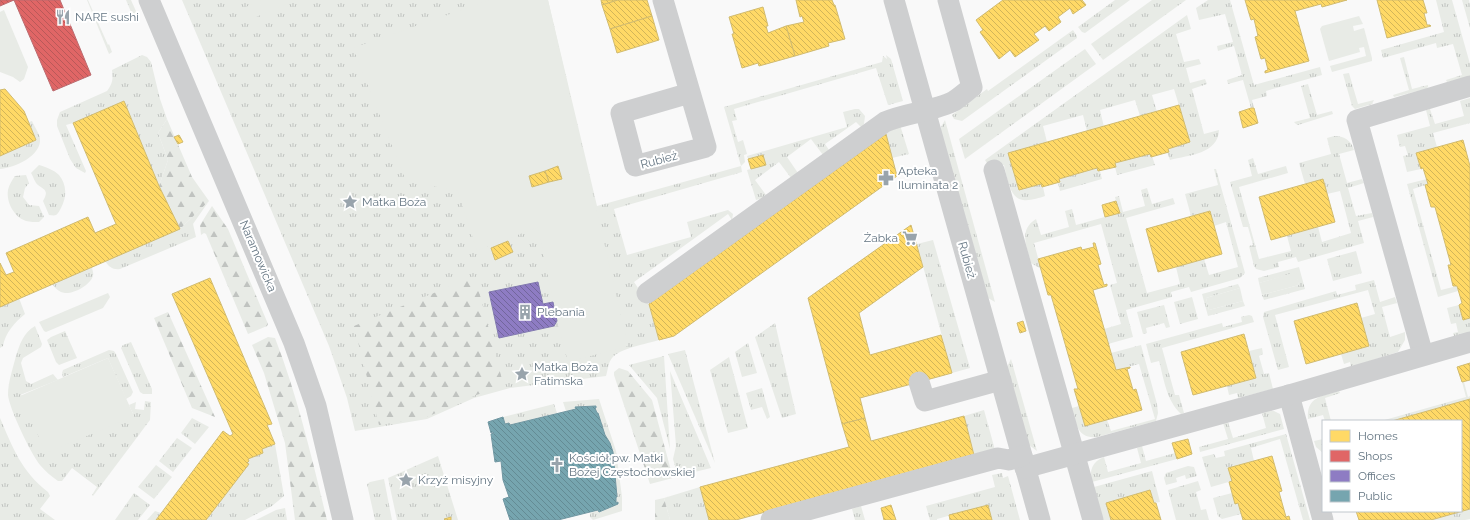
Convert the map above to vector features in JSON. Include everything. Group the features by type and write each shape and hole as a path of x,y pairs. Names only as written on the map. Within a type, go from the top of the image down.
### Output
{"street":[{"name":"Naramowicka","path":"149,0 294,342 316,406 343,520"},
{"path":"663,0 690,93"},
{"name":"Rubież","path":"894,0 1040,520"},
{"path":"647,293 885,122 898,116 954,101 972,87 948,0"},
{"path":"1424,355 1357,120 1470,86"},
{"path":"994,170 1093,520"},
{"path":"771,520 998,458 1024,462 1074,454 1289,395 1470,342"},
{"path":"919,382 925,401 1001,380"},
{"path":"1289,395 1323,520"}],"green space":[{"path":"87,0 108,45 109,44 112,52 109,54"},
{"path":"126,0 131,0 139,18 134,19"},
{"path":"182,0 548,0 597,206 741,166 742,172 614,209 627,255 691,237 687,222 728,210 733,214 732,220 728,214 634,282 649,304 659,340 627,349 616,355 610,362 606,376 510,388 474,398 427,419 355,431 347,398 329,346"},
{"path":"261,0 295,0 252,19 246,7"},
{"path":"490,0 548,0 628,346 568,362 557,321 538,227 477,251 458,191 406,181 353,48"},
{"path":"1115,0 1130,0 1085,33 1082,32 1078,27"},
{"path":"1152,0 1186,0 1103,60 1091,44"},
{"path":"1208,0 1230,0 1254,85 1320,67 1322,75 1266,91 1267,96 1252,100 1254,108 1251,108 1243,80 1228,84 1227,80 1242,75 1234,46 1218,51 1217,46 1233,42 1225,14 1199,20 1196,8"},
{"path":"1436,0 1452,0 1470,64 1470,77 1447,82 1446,80 1462,75 1453,44 1437,48 1436,43 1383,58 1381,50 1444,32"},
{"path":"1462,0 1469,0 1470,28"},
{"path":"4,10 28,67 24,79 20,82 13,77 0,72 0,12"},
{"path":"1187,15 1191,29 1176,34 1184,62 1199,59 1201,64 1186,68 1190,83 1205,79 1207,84 1192,89 1204,134 1219,130 1214,144 1208,149 1194,155 1170,160 1167,152 1169,152 1168,149 1190,142 1174,89 1152,95 1157,112 1140,116 1135,100 1100,110 1104,127 1087,131 1083,115 1043,126 1047,142 1009,153 1019,190 1041,184 1045,196 1026,200 1018,198 1009,186 1004,165 990,168 985,160"},
{"path":"1359,16 1363,24 1353,26 1354,31 1364,28 1372,61 1332,72 1330,66 1366,56 1364,47 1359,48 1360,52 1329,61 1320,29 1322,26"},
{"path":"1073,30 1077,38 962,121 954,119 952,115"},
{"path":"1085,49 1096,64 965,159 959,139"},
{"path":"142,55 147,57 151,62 160,99 167,119 158,133 168,160 159,186 124,101 66,125 86,171 85,173 76,168 70,159 57,126 57,120 60,112 107,91 112,81 112,70"},
{"path":"886,55 891,59 903,101 888,105 876,68 734,109 737,120 732,121 738,142 743,140 747,154 744,155 745,162 741,166 724,107 882,62 883,56 887,59"},
{"path":"1404,57 1412,89 1428,85 1428,87 1426,89 1394,97 1393,95 1409,90 1400,58"},
{"path":"1349,73 1358,104 1374,100 1372,104 1355,109 1352,106 1343,74"},
{"path":"1308,84 1317,115 1332,111 1333,114 1298,125 1294,122 1310,118 1301,86"},
{"path":"1470,98 1470,123 1433,133 1437,147 1416,153 1421,169 1407,172 1403,156 1408,155 1405,146 1400,147 1397,135 1430,126 1426,110 1430,109 1435,124 1464,116 1460,101"},
{"path":"859,109 865,116 864,124 861,127 856,122 825,144 829,150 823,155 811,139 787,157 798,173 791,178 779,162 755,180 766,195 763,198 756,200 747,170 766,165 763,155 748,159 747,156 847,127 843,112"},
{"path":"167,119 192,177 209,201 180,229 159,186 168,160 158,133"},
{"path":"945,120 995,302 988,298 941,131 941,127"},
{"path":"32,121 40,138 37,150 26,160 0,169 0,156 36,140 29,122"},
{"path":"900,125 909,154 892,158 886,134"},
{"path":"1334,136 1347,139 1354,150 1339,154 1347,183 1362,179 1364,183 1348,188 1356,216 1372,213 1373,217 1358,221 1364,243 1298,262 1296,257 1278,262 1279,267 1264,271 1256,269 1249,246 1253,245 1248,227 1243,227 1230,182 1252,176 1248,160 1253,158 1258,174 1286,166 1288,173 1239,187 1259,259 1291,251 1287,236 1318,227 1322,242 1351,233 1340,191 1327,194 1305,184 1299,163 1331,154 1327,138"},
{"path":"1150,154 1155,165 1117,175 1115,163"},
{"path":"39,165 57,173 64,183 65,195 63,204 60,211 55,215 49,215 43,201 46,193 43,188 37,184 31,173"},
{"path":"1097,168 1098,171 1100,171 1102,179 1060,191 1058,183 1060,182 1059,179"},
{"path":"1214,169 1216,169 1245,273 1240,278 1191,292 1189,287 1171,292 1172,297 1126,310 1133,337 1108,344 1104,329 1121,324 1110,285 1117,283 1101,224 1034,243 1041,269 1031,263 1026,245 1025,234 1030,223 1036,219 1041,235 1069,227 1065,211 1072,209 1076,225 1119,213 1115,197 1119,196 1123,212 1145,206 1141,190 1147,188 1152,204 1173,198 1175,204 1126,218 1147,293 1180,284 1176,267 1204,259 1209,275 1238,267 1226,222 1214,226 1210,211 1191,216 1185,194 1218,185"},
{"path":"26,175 29,183 25,188 23,197 29,205 39,206 44,217 39,222 22,219 15,213 8,199 8,188 15,176"},
{"path":"1427,179 1428,184 1413,189 1441,290 1457,286 1458,291 1438,297 1407,184"},
{"path":"209,201 193,224 196,237 120,269 111,268 105,261 180,229"},
{"path":"212,206 228,229 268,324 267,326 248,334 206,234 204,233 201,235 200,225"},
{"path":"933,240 970,368 952,373 917,244"},
{"path":"1356,251 1362,273 1333,281 1327,259"},
{"path":"92,267 93,275 89,283 73,292 63,293 52,284"},
{"path":"1299,267 1305,289 1264,300 1262,295 1299,285 1295,273 1259,283 1258,278"},
{"path":"1296,272 1299,285 1262,295 1259,283"},
{"path":"475,276 504,387 476,395 427,417 379,425 354,326"},
{"path":"1374,280 1380,302 1395,297 1397,303 1382,307 1390,337 1405,332 1405,340 1398,352 1351,367 1350,362 1344,364 1341,354 1369,346 1361,318 1375,314 1368,290 1275,315 1289,367 1278,370 1263,317 1264,312 1336,291 1337,295 1356,290 1355,285"},
{"path":"1238,284 1240,288 1206,298 1209,310 1243,301 1245,306 1208,316 1202,294"},
{"path":"1240,288 1243,301 1209,310 1206,298"},
{"path":"108,293 110,297 103,308 46,332 39,322"},
{"path":"1192,297 1198,319 1180,324 1174,302"},
{"path":"19,298 25,314 11,328 3,346 0,348 0,307"},
{"path":"1164,305 1170,327 1166,328 1164,323 1146,328 1147,333 1143,334 1137,312"},
{"path":"1459,305 1463,320 1470,318 1470,334 1455,338 1453,333 1458,332 1456,323 1451,324 1447,308"},
{"path":"168,312 215,417 192,408 154,318"},
{"path":"1249,315 1252,316 1254,322 1162,348 1175,395 1179,395 1184,413 1181,414 1169,396 1159,361 1151,363 1146,344 1222,323 1223,327 1242,322 1241,317"},
{"path":"775,323 796,414 782,418 755,337"},
{"path":"35,326 42,344 41,347 23,358 21,363 26,381 31,384 53,374 58,380 20,395 134,416 129,405 136,402 135,409 144,410 145,401 151,402 150,420 93,496 92,495 97,487 72,468 62,481 58,481 42,467 26,441 12,410 8,390 16,356 25,335"},
{"path":"65,331 77,358 59,365 56,362 47,340"},
{"path":"268,337 275,338 291,383 327,520 295,520 285,443 264,373 252,345"},
{"path":"131,342 152,389 152,394 143,394 140,392 121,348 123,345"},
{"path":"748,343 757,373 742,377 735,352"},
{"path":"1141,345 1157,404 1158,413 1156,421 1097,437 1090,437 1081,433 1076,424 1072,408 1079,406 1085,426 1107,420 1111,431 1155,419 1139,364 1116,370 1111,353"},
{"path":"1262,348 1263,354 1259,356 1264,374 1269,373 1273,389 1238,398 1237,393 1229,395 1227,386 1256,378 1249,351"},
{"path":"109,350 114,351 116,354 133,392 131,396 126,399 108,358 63,377 63,370"},
{"path":"685,350 715,463 668,354"},
{"path":"664,356 670,449 657,398 629,365"},
{"path":"729,357 748,428 728,433 710,370"},
{"path":"108,358 134,416 46,453 20,396"},
{"path":"1011,359 1037,451 1029,445 1007,367"},
{"path":"619,368 628,371 652,400 673,478 650,484 614,375 614,372"},
{"path":"670,371 711,468 678,476 673,459 676,446"},
{"path":"1462,382 1464,382 1468,397 1470,396 1470,399 1396,420 1385,420 1466,397"},
{"path":"762,388 770,417 767,419 762,407 751,410 746,393"},
{"path":"1339,391 1340,393 1325,398 1331,420 1325,420 1323,415 1308,419 1308,412 1312,402 1321,396"},
{"path":"599,399 616,451 622,497 622,511 593,520 590,517 590,513 598,510 599,512 618,504 618,502 616,503 617,496 613,455 610,443 605,435 595,408 596,406 576,407 576,409 566,411 563,402"},
{"path":"554,404 557,413 510,425 505,424 503,417"},
{"path":"984,410 995,450 975,457 964,416"},
{"path":"1274,411 1280,414 1284,429 1200,452 1199,447 1228,439 1223,423 1228,422 1233,438 1266,428 1262,413"},
{"path":"0,418 24,467 50,496 40,509 55,520 0,520"},
{"path":"192,418 209,427 195,444 181,433"},
{"path":"1286,434 1310,520 1303,520 1280,439 1251,448 1254,461 1228,468 1232,481 1211,487 1202,457 1214,454 1216,458 1225,456 1224,451"},
{"path":"177,438 192,448 173,472 159,461"},
{"path":"1322,439 1322,452 1316,447 1314,441"},
{"path":"275,444 284,496 272,506 245,520 206,520 249,464 247,463 249,461 248,459 263,453 262,449"},
{"path":"1142,446 1146,461 1175,453 1177,459 1092,482 1091,470 1097,461 1104,457 1108,472 1141,463 1137,448"},
{"path":"438,456 458,520 397,520 388,478"},
{"path":"156,465 172,477 154,499 138,487"},
{"path":"1188,466 1194,467 1197,476 1186,479 1185,475 1176,478 1177,482 1166,485 1164,478 1166,473"},
{"path":"1152,471 1160,502 1154,503 1150,490 1106,503 1111,520 1103,520 1094,487"},
{"path":"1002,473 1003,478 1008,476 1020,520 992,520 988,505 937,520 930,520 926,506 995,487 992,475"},
{"path":"384,479 392,520 375,520 367,484"},
{"path":"1198,481 1201,490 1196,492 1201,510 1206,509 1209,520 1176,520 1168,490"},
{"path":"700,487 709,520 670,520 664,498"},
{"path":"134,493 150,505 138,520 115,520"},
{"path":"1232,493 1235,504 1238,503 1241,514 1222,519 1218,516 1213,498"},
{"path":"664,498 670,520 655,520 655,500"},
{"path":"861,506 865,520 855,520 852,509"},
{"path":"285,508 287,520 256,520 276,510"},
{"path":"1470,509 1470,519 1431,520 1462,512"},
{"path":"155,511 161,513 156,520 147,520"}],"building: Homes":[{"path":"601,0 618,0 602,5"},
{"path":"618,0 647,0 652,16 610,29 602,5"},
{"path":"796,0 832,0 835,5 845,39 828,43 829,46 795,56 786,26 804,22 802,16 800,17"},
{"path":"1003,0 1082,0 1086,5 1073,14 1070,8 1058,17 1061,22 1049,31 1045,26 1034,34 1039,40 1015,57 1010,50 999,59 980,32 983,30 976,20"},
{"path":"1245,0 1347,0 1322,7 1321,4 1295,11 1309,61 1265,73 1265,71 1268,70 1265,58 1261,59 1255,37 1258,36 1254,19 1251,20"},
{"path":"1377,0 1423,0 1427,13 1424,13 1427,25 1431,26 1387,38"},
{"path":"763,7 768,26 766,26 768,33 786,26 795,56 759,66 758,63 742,68 732,34 734,34 729,17"},
{"path":"652,16 659,40 617,53 610,29"},
{"path":"5,89 24,111 36,140 0,156 0,90"},
{"path":"124,101 159,186 180,229 0,307 0,263 6,275 14,272 6,253 88,217 95,233 116,224 73,123"},
{"path":"1179,105 1190,142 1168,149 1169,152 1151,157 1150,154 1115,163 1116,167 1098,171 1097,168 1059,179 1060,182 1042,187 1041,184 1019,190 1008,153"},
{"path":"1254,108 1258,123 1243,128 1239,112"},
{"path":"886,134 897,176 674,336 659,340 649,304"},
{"path":"179,135 183,142 178,144 174,137"},
{"path":"1463,140 1470,166 1470,318 1463,320 1459,305 1462,303 1457,286 1453,286 1448,265 1451,265 1435,207 1431,207 1425,185 1428,184 1416,153"},
{"path":"763,155 766,165 751,169 748,159"},
{"path":"558,166 562,179 549,182 545,171"},
{"path":"545,171 549,182 532,187 529,176"},
{"path":"1323,179 1335,222 1271,240 1259,197"},
{"path":"1116,201 1120,213 1105,217 1102,205"},
{"path":"1210,211 1222,254 1158,272 1146,229"},
{"path":"911,225 923,267 859,313 870,355 941,335 952,373 860,398 865,418 842,424 808,298"},
{"path":"508,241 513,252 495,260 491,248"},
{"path":"1093,243 1095,243 1101,264 1098,265 1104,285 1107,284 1107,286 1093,290 1116,370 1130,367 1127,369 1133,390 1136,389 1142,410 1085,426 1074,389 1078,389 1051,295 1048,295 1038,259 1081,247 1082,250 1094,247"},
{"path":"210,278 272,424 267,425 275,444 262,449 263,453 248,459 249,461 247,463 249,464 206,520 156,520 223,431 230,436 233,434 172,294"},
{"path":"1357,303 1369,346 1306,364 1294,321"},
{"path":"1023,321 1026,331 1020,333 1017,323"},
{"path":"1244,334 1256,378 1193,395 1181,352"},
{"path":"1470,363 1470,380 1462,382 1457,367"},
{"path":"1470,399 1470,509 1462,511 1462,420 1396,420"},
{"path":"964,416 974,455 736,520 709,520 700,487 849,447 842,424 865,418 871,441"},
{"path":"1188,439 1192,454 1177,459 1172,443"},
{"path":"1272,456 1282,491 1279,492 1286,517 1289,516 1290,520 1243,520 1238,503 1235,504 1229,482 1232,481 1228,468"},
{"path":"1150,490 1161,520 1111,520 1106,503"},
{"path":"891,505 896,520 884,520 881,508"},
{"path":"988,505 992,520 950,520 949,515"},
{"path":"1356,512 1459,512 1431,520 1359,520"},
{"path":"451,517 451,520 444,519"}],"building: Shops":[{"path":"0,0 14,0 0,6"},
{"path":"14,0 60,0 91,75 53,91"}],"building: Offices":[{"name":"Plebania","path":"538,282 543,304 553,302 557,321 554,326 499,338 489,292"}],"building: Public":[{"name":"Kościół pw. Matki Bożej Częstochowskiej","path":"596,406 595,408 613,452 617,497 616,503 618,502 618,504 599,512 598,510 558,520 510,520 503,499 509,497 503,480 501,461 495,462 491,434 494,433 491,433 488,422 503,417 505,424 509,423 510,425 576,409 575,407"}],"place":[{"name":"NARE sushi","path":"63,17"},
{"name":"Apteka Iluminata 2","path":"886,178"},
{"name":"Matka Boża","path":"350,202"},
{"name":"Żabka","path":"910,238"},
{"name":"Plebania","path":"525,312"},
{"name":"Matka Boża Fatimska","path":"522,374"},
{"name":"Kościół pw. Matki Bożej Częstochowskiej","path":"557,465"},
{"name":"Krzyż misyjny","path":"406,480"}]}
